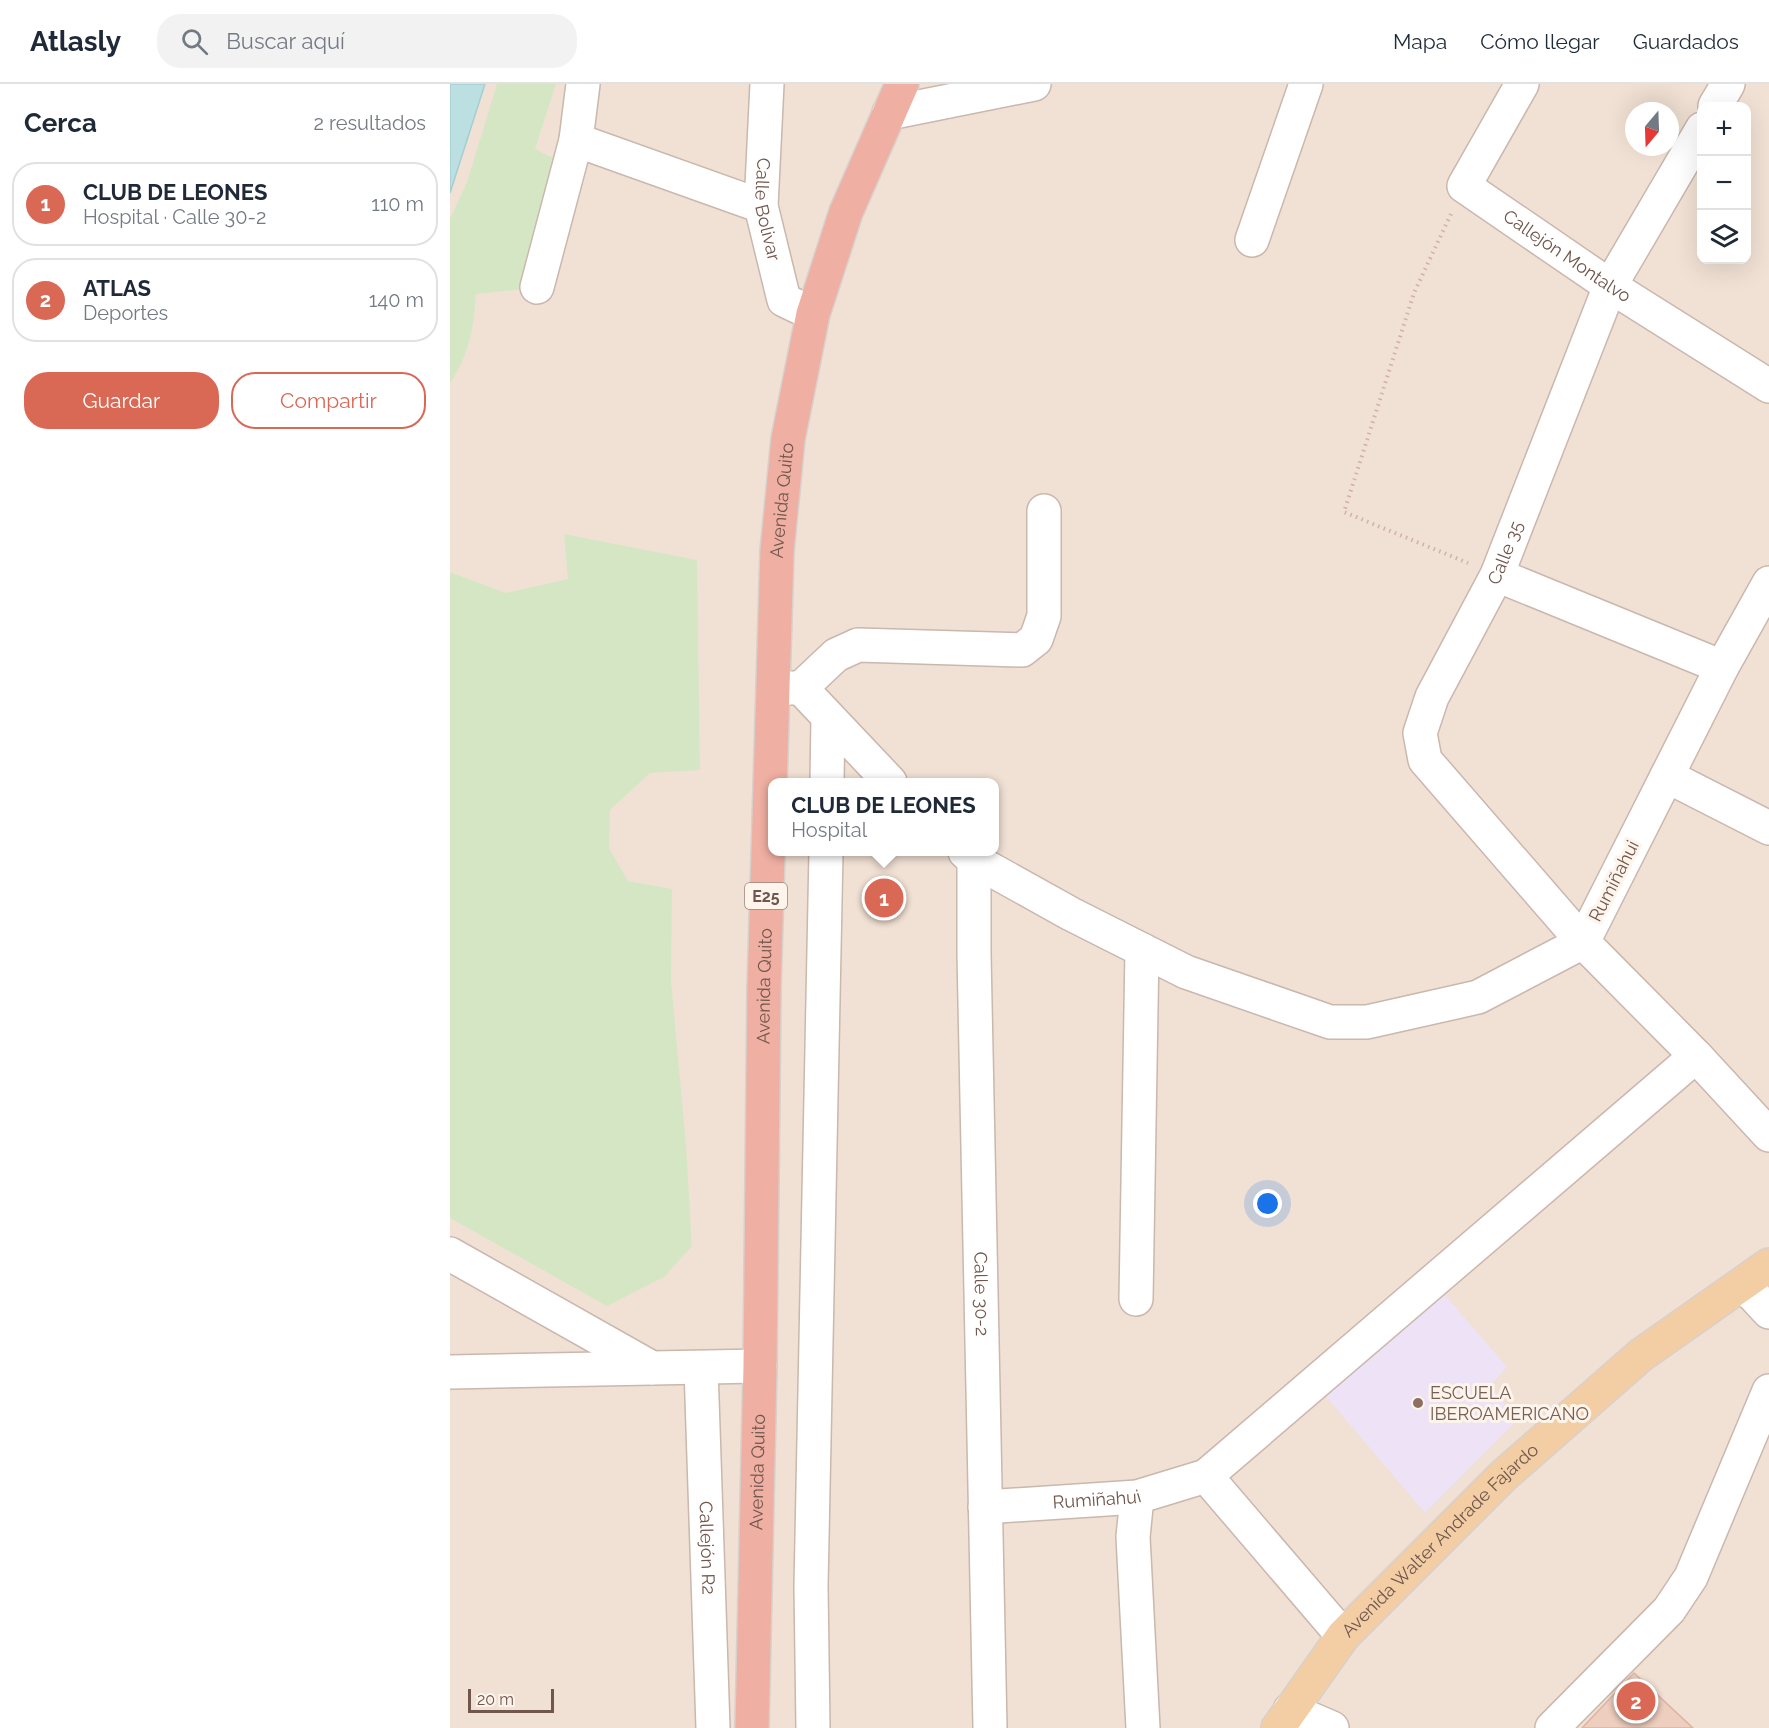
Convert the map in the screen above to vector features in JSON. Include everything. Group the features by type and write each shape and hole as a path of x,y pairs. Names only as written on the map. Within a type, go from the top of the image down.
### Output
{"highway":[{"name":"Avenida Quito","path":"779,778 786,688 777,551 788,439 813,314 846,212 902,84"},
{"name":"Avenida Quito","path":"752,1728 760,1366 764,989 774,856"}],"main road":[{"name":"Avenida Walter Andrade Fajardo","path":"1284,1719 1343,1636 1503,1476 1641,1355 1769,1264"}],"street":[{"path":"537,287 576,140 583,84"},
{"name":"Calle Bolivar","path":"767,84 761,206 784,300 813,314"},
{"path":"889,113 958,92 1034,84"},
{"path":"1252,240 1306,84"},
{"path":"1464,186 1522,84"},
{"path":"1717,102 1728,84"},
{"name":"Calle 35","path":"1583,942 1425,760 1420,734 1432,697 1497,575 1610,286 1697,136"},
{"path":"576,140 761,206"},
{"name":"Callejón Montalvo","path":"1464,186 1610,286 1769,386"},
{"path":"885,778 828,717 786,688 836,655 858,645 1022,650 1036,639 1044,616 1044,511"},
{"path":"1497,575 1722,667"},
{"name":"Rumiñahui","path":"1769,583 1722,667 1583,942 1696,1056 1769,1135"},
{"path":"827,778 828,717"},
{"path":"1667,776 1769,828"},
{"path":"813,1728 811,1586 826,856"},
{"path":"970,856 1186,972 1330,1022 1367,1022 1478,997 1583,942"},
{"name":"Calle 30-2","path":"970,856 990,1728"},
{"path":"1136,1299 1142,950"},
{"path":"1343,1636 1206,1476 1696,1056"},
{"path":"450,1254 652,1368"},
{"path":"1743,1284 1769,1312"},
{"path":"450,1372 760,1366"},
{"name":"Callejón R2","path":"701,1368 713,1728"},
{"path":"1552,1728 1669,1610 1691,1577 1769,1391"},
{"name":"Rumiñahui","path":"985,1507 1137,1497 1206,1476"},
{"path":"1137,1497 1133,1537 1143,1728"},
{"path":"1284,1719 1332,1728"}],"path":[{"path":"1464,186 1414,293 1344,512 1497,575"}],"shaded area":[{"path":"450,84 1769,84 1769,1728 450,1728"},
{"name":"ESCUELA IBEROAMERICANO","path":"1438,1287 1507,1367 1490,1386 1517,1420 1425,1513 1318,1387"}],"green space":[{"path":"497,84 556,84 535,149 567,165 524,289 476,294 474,318 466,352 450,383 450,219 467,182"},
{"path":"564,534 697,560 700,770 650,773 610,810 609,848 628,881 672,889 671,981 686,1145 692,1246 664,1277 607,1306 450,1218 450,572 506,593 568,579"}],"water":[{"path":"450,84 485,84 450,193"}],"building":[{"path":"1634,1673 1693,1728 1582,1728"}],"place":[{"name":"CLUB DE LEONES","path":"884,898"},
{"name":"ESCUELA IBEROAMERICANO","path":"1418,1403"},
{"name":"ATLAS","path":"1636,1701"}]}
